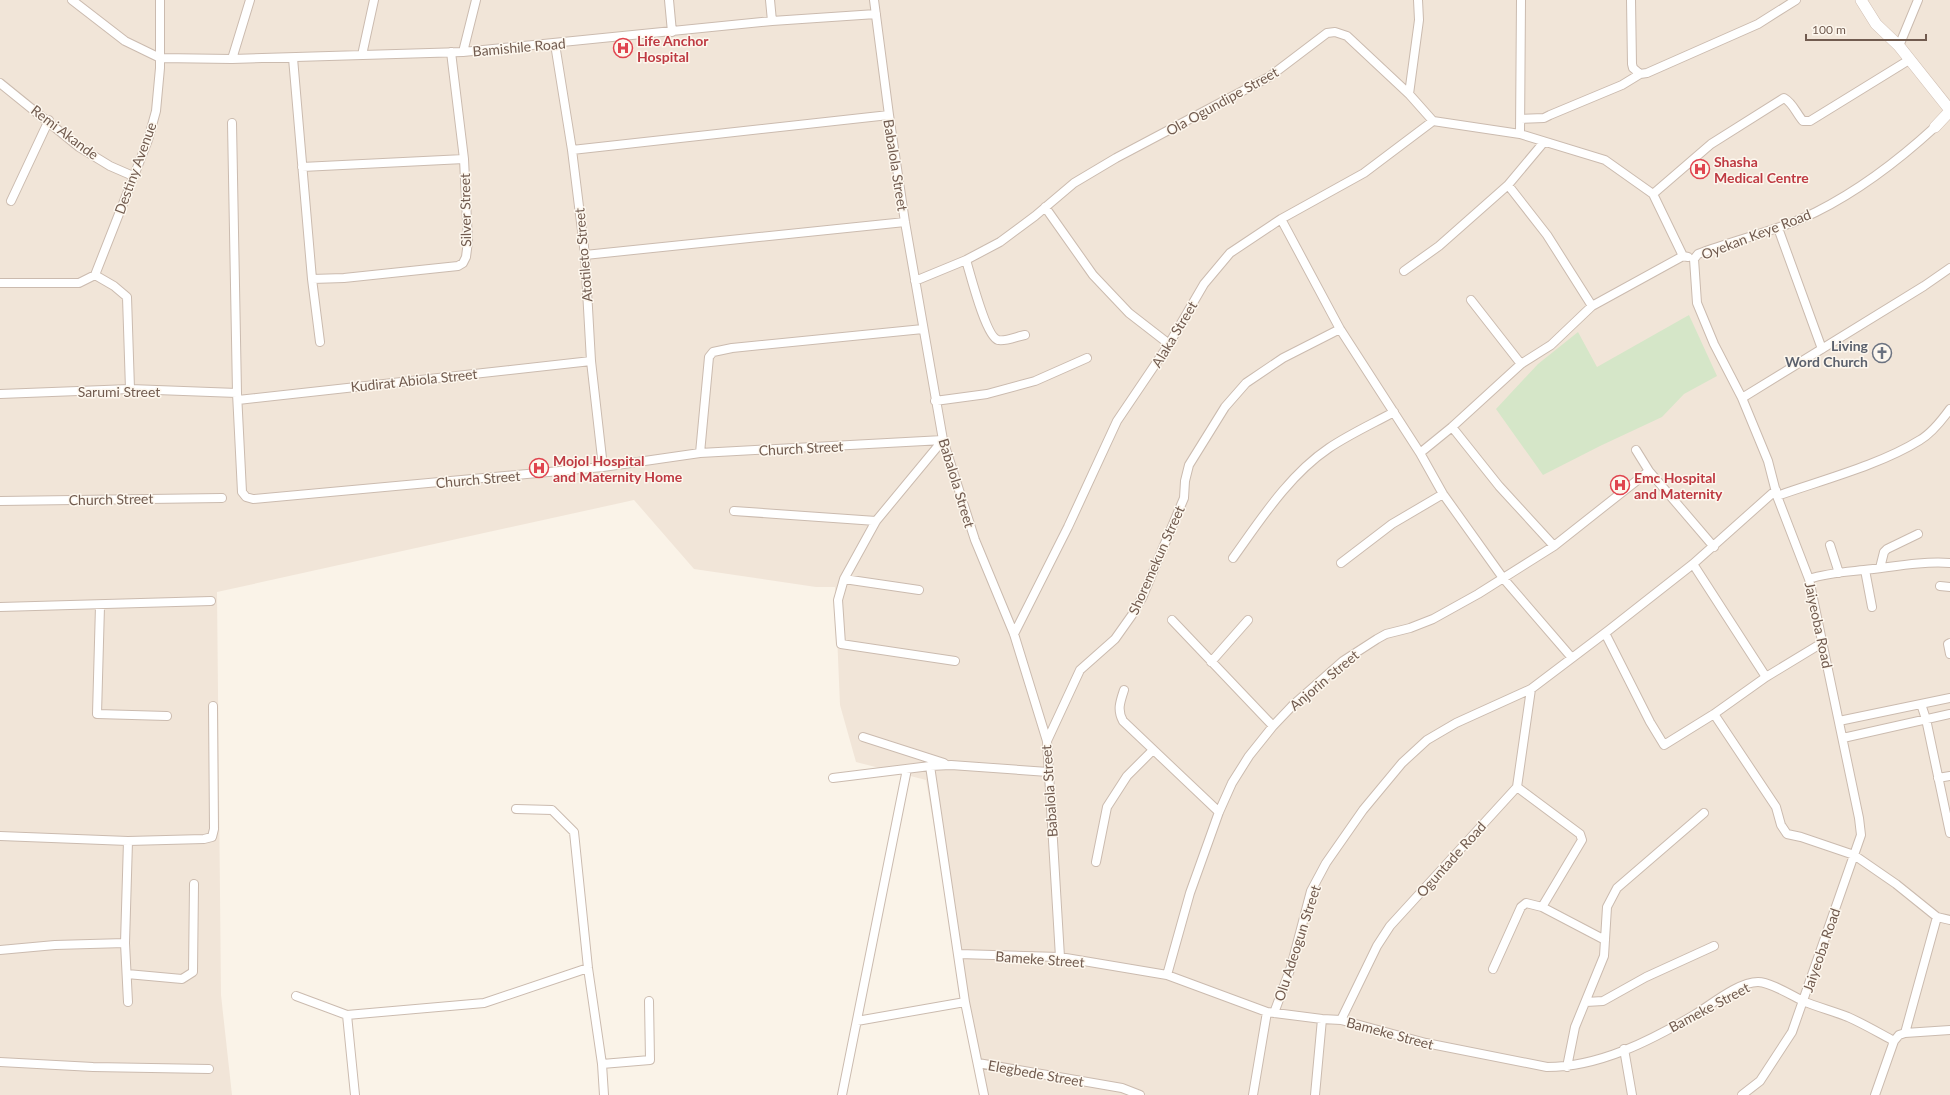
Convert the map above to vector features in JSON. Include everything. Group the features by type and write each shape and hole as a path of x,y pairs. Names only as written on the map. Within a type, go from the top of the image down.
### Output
{"street":[{"path":"72,0 125,41 160,58"},
{"name":"Destiny Avenue","path":"95,275 148,140 156,111 160,58 160,0"},
{"path":"232,59 250,0"},
{"path":"362,55 374,0"},
{"path":"463,52 476,0"},
{"path":"669,0 672,32"},
{"path":"770,0 772,21"},
{"name":"Babalola Street","path":"874,0 905,222 943,440 975,540 1014,634 1047,740 1060,957"},
{"path":"1408,94 1419,20 1418,0"},
{"path":"1520,134 1521,0"},
{"path":"1631,0 1632,64 1633,68 1640,74"},
{"path":"1520,119 1544,118 1622,85 1640,74 1647,74 1758,24 1796,0"},
{"path":"1861,0 1876,24 1899,46 1950,110 1935,127"},
{"path":"1899,46 1918,0"},
{"name":"Bamishile Road","path":"160,58 293,58 463,52 555,44 772,21 876,14"},
{"name":"Ola Ogundipe Street","path":"915,281 966,260 1000,242 1045,208 1074,183 1116,158 1269,77 1327,33 1335,32 1347,36 1408,94 1433,121"},
{"name":"Atotileto Street","path":"555,44 572,150 585,255 591,361 603,467"},
{"name":"Silver Street","path":"312,279 344,278 458,266 463,262 466,257 468,241 464,159 451,52"},
{"path":"293,58 312,279 320,342"},
{"path":"1653,194 1711,144 1784,98 1790,102 1796,113 1803,121 1810,121 1910,60"},
{"name":"Remi Akande","path":"0,83 49,120 79,147 110,166 133,176"},
{"path":"572,150 889,115"},
{"path":"11,201 49,120"},
{"path":"1433,121 1520,134 1605,160 1653,194 1683,256"},
{"name":"Alaka Street","path":"1014,634 1068,527 1118,421 1169,344 1204,284 1230,253 1281,219 1364,172 1433,121"},
{"path":"232,123 238,397"},
{"name":"Oyekan Keye Road","path":"1694,259 1698,254 1778,228 1815,212 1842,197 1900,158 1935,127"},
{"path":"1404,271 1439,246 1508,185 1544,142"},
{"path":"302,168 464,159"},
{"path":"1508,185 1546,235 1592,306"},
{"path":"1045,208 1092,275 1129,313 1169,344"},
{"path":"1281,219 1340,329 1420,453 1443,494 1503,578 1572,658"},
{"path":"585,255 905,222"},
{"path":"1778,228 1822,348"},
{"path":"1420,453 1452,427 1521,364 1551,345 1592,306 1683,256 1694,259"},
{"name":"Jaiyeoba Road","path":"1694,259 1698,303 1714,344 1742,398 1768,461 1777,493 1809,578 1860,818 1861,835 1804,1001"},
{"path":"966,260 984,320 993,338 998,341 1025,334"},
{"path":"1742,398 1924,286 1950,268"},
{"path":"0,283 79,283 95,275 114,286 126,297 130,389"},
{"path":"1471,300 1521,364"},
{"path":"700,453 709,357 713,352 732,348 923,329"},
{"name":"Shoremekun Street","path":"1047,740 1080,670 1115,639 1142,598 1184,498 1185,481 1189,465 1225,407 1246,383 1282,358 1340,329"},
{"path":"935,401 987,394 1035,381 1087,358"},
{"name":"Kudirat Abiola Street","path":"238,397 591,361"},
{"name":"Sarumi Street","path":"0,394 130,389 238,397"},
{"name":"Church Street","path":"238,397 242,492 246,497 253,499 603,467 700,453 943,440"},
{"path":"1777,493 1896,452 1922,439 1950,409"},
{"path":"1233,558 1254,529 1300,472 1329,448 1394,412"},
{"path":"1452,427 1499,486 1554,546"},
{"path":"943,440 876,522 844,579 838,600 841,644 955,661"},
{"path":"1636,450 1649,471 1714,547"},
{"name":"Anjorin Street","path":"1167,975 1190,893 1219,812 1232,782 1249,756 1273,726 1293,705 1348,657 1386,634 1410,628 1433,619 1478,594 1554,546 1649,471"},
{"name":"Olu Adeogun Street","path":"1253,1095 1270,1012 1291,967 1311,891 1326,863 1363,810 1402,763 1427,740 1456,723 1531,688 1605,633 1693,564 1777,493"},
{"path":"1341,563 1392,524 1443,494"},
{"name":"Church Street","path":"0,501 222,498"},
{"path":"734,511 876,522"},
{"path":"1880,568 1887,549 1918,534"},
{"path":"1830,545 1839,573"},
{"path":"1809,578 1824,574 1924,563 1950,563"},
{"path":"1693,564 1766,677"},
{"path":"1865,570 1872,607"},
{"path":"844,579 919,590"},
{"path":"1940,586 1950,587"},
{"path":"0,607 100,606 211,601"},
{"path":"100,606 97,714 167,716"},
{"path":"1172,620 1273,726"},
{"path":"1211,662 1248,620"},
{"path":"1605,633 1650,722 1664,745 1714,714 1766,677 1822,643"},
{"path":"1950,643 1948,644 1950,654"},
{"path":"1531,688 1517,787 1580,834 1582,840 1542,907"},
{"path":"1124,690 1119,704 1119,713 1123,721 1219,812"},
{"path":"1840,721 1950,698"},
{"path":"1921,704 1926,719 1950,833"},
{"path":"0,836 128,841 204,839 212,837 214,829 213,706"},
{"path":"1714,714 1776,807 1781,825 1787,834 1801,837 1854,855 1896,884 1937,917 1950,920"},
{"path":"1843,738 1950,714"},
{"path":"863,736 951,765"},
{"path":"1096,862 1107,807 1127,776 1153,750"},
{"path":"833,778 930,766 951,765 1048,772"},
{"path":"930,766 965,1002 984,1095"},
{"path":"842,1095 907,769"},
{"path":"1938,778 1950,776"},
{"name":"Oguntade Road","path":"1341,1020 1377,946 1390,926 1517,787"},
{"path":"516,809 552,810 574,832 588,968 602,1064 604,1095"},
{"path":"1567,1067 1575,1027 1604,956 1607,907 1618,888 1704,813"},
{"path":"128,841 125,943 128,1002"},
{"path":"127,974 182,979 193,972 194,884"},
{"path":"1493,969 1521,906 1526,903 1542,907 1605,940"},
{"path":"1904,1033 1937,917"},
{"path":"0,950 55,944 125,943"},
{"path":"1586,1002 1603,1001 1646,977 1714,946"},
{"name":"Bameke Street","path":"959,954 1060,957 1167,975 1270,1012 1322,1020 1341,1020 1426,1043 1547,1067 1567,1067 1596,1061 1637,1045 1693,1016 1746,984 1758,982 1765,983 1804,1001 1848,1017 1894,1041"},
{"path":"296,996 347,1015 484,1003 588,968"},
{"path":"602,1064 650,1060 649,1001"},
{"path":"1742,1095 1760,1081 1789,1037 1804,1001"},
{"path":"857,1021 965,1002"},
{"path":"347,1015 355,1095"},
{"path":"1315,1095 1322,1020"},
{"path":"1875,1095 1894,1041 1899,1035 1904,1033 1950,1030"},
{"path":"1624,1049 1632,1095"},
{"path":"0,1062 93,1068 209,1069"},
{"name":"Elegbede Street","path":"978,1063 1122,1088 1140,1095"}],"shaded area":[{"path":"0,0 1950,0 1950,1095 980,1095 926,780 856,762 840,705 835,587 816,587 694,569 634,500 217,592 221,995 232,1095 0,1095"}],"green space":[{"path":"1689,315 1717,376 1684,394 1662,417 1543,475 1496,409 1538,364 1578,332 1597,367"}],"place":[{"name":"Life Anchor Hospital","path":"623,48"},
{"name":"Shasha Medical Centre","path":"1700,169"},
{"name":"Living Word Church","path":"1882,353"},
{"name":"Mojol Hospital and Maternity Home","path":"539,468"},
{"name":"Emc Hospital and Maternity","path":"1620,485"}]}
